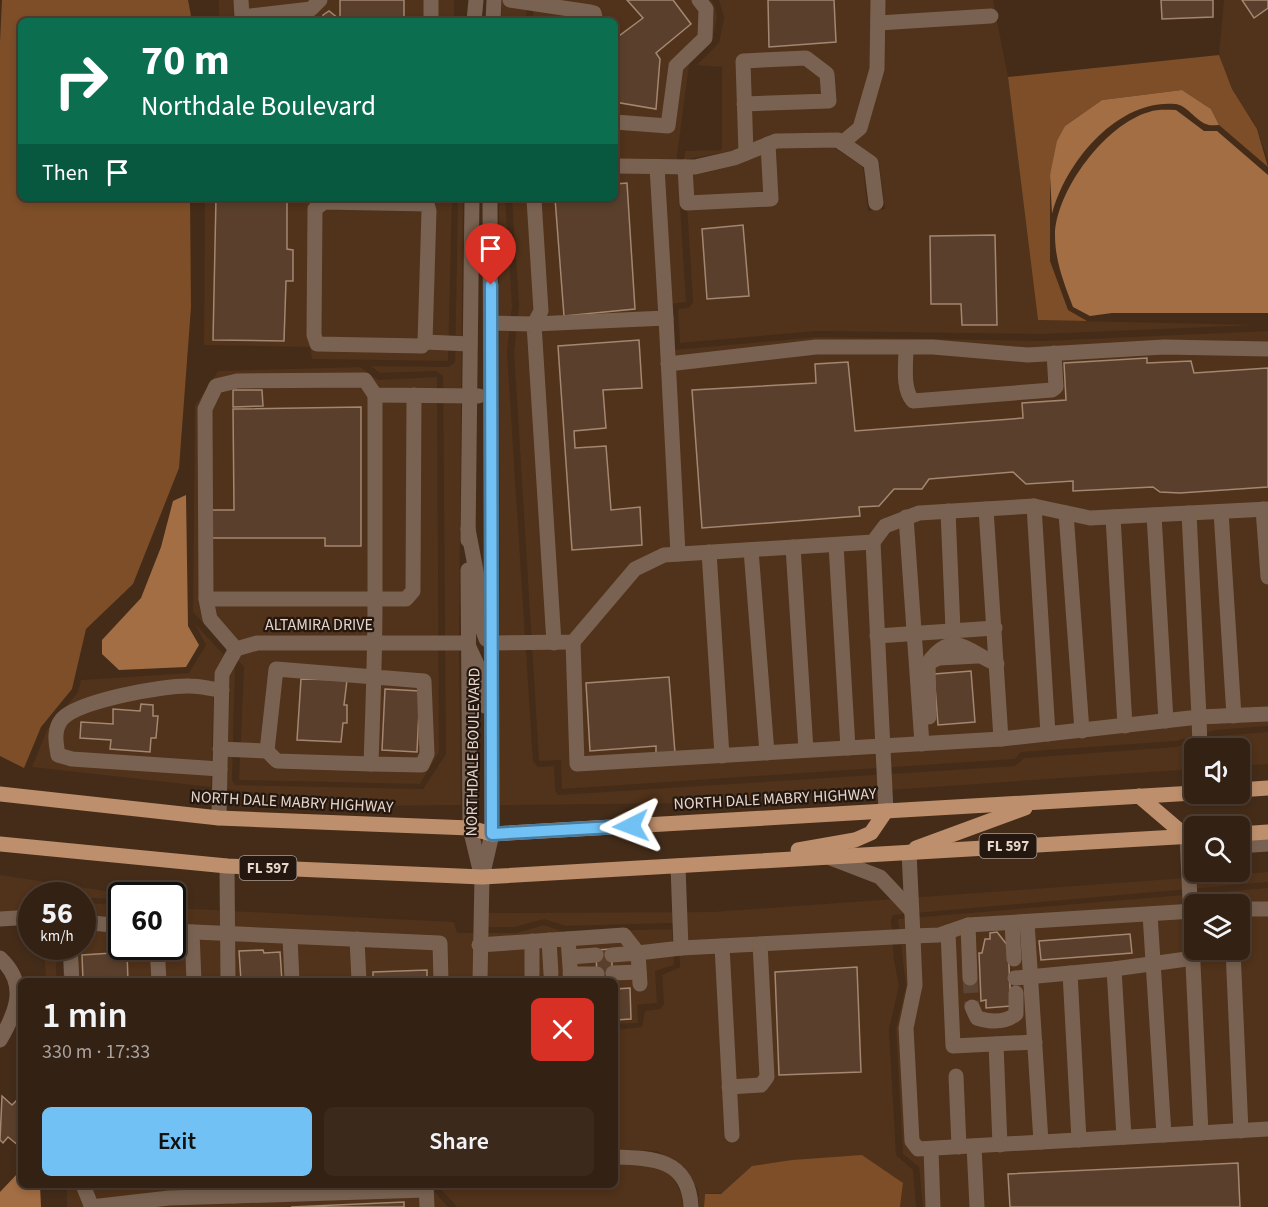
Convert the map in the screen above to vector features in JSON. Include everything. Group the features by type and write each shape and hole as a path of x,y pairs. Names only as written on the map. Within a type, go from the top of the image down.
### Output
{"main road":[{"path":"1250,789 1268,788"},
{"name":"NORTH DALE MABRY HIGHWAY","path":"0,794 219,818 470,828 492,834 1184,793"},
{"path":"1139,796 1184,837"},
{"path":"909,852 946,835 1045,801"},
{"path":"730,863 855,840 871,833 886,811"},
{"path":"1250,833 1268,832"},
{"name":"FL 597","path":"0,844 227,866 482,877 909,852 1184,843"}],"street":[{"path":"242,0 242,18"},
{"path":"249,18 311,9 320,0"},
{"path":"431,0 431,18"},
{"path":"474,18 476,0"},
{"path":"493,18 494,0"},
{"path":"510,0 540,2 590,12 594,13 595,18"},
{"path":"618,122 668,126 676,66 705,38 706,9 699,0"},
{"path":"842,143 860,128 877,69 878,0"},
{"path":"878,23 991,16"},
{"path":"744,104 829,101 828,74 806,58 744,61 744,104 746,153"},
{"path":"618,166 695,167 746,153 776,141 838,140 871,163 876,203"},
{"path":"685,167 687,203 771,199 768,144"},
{"path":"657,167 678,554"},
{"path":"323,201 315,209 314,335 317,344 422,346 425,342 429,211 427,204 350,201"},
{"name":"NORTHDALE BOULEVARD","path":"472,201 467,643 470,828 482,877"},
{"name":"NORTHDALE BOULEVARD","path":"482,877 492,834 490,201"},
{"path":"534,201 541,310 534,324 555,643"},
{"path":"491,323 534,324 666,318"},
{"path":"425,342 470,344"},
{"path":"668,364 816,348 957,348 1028,355 1164,347 1268,349"},
{"path":"906,348 906,386 908,396 913,401 1052,390 1056,387 1054,353"},
{"path":"219,818 222,674 236,650 210,619 206,599 206,409 216,386 237,381 365,380 375,395 375,643 371,764"},
{"path":"375,395 491,396"},
{"path":"206,599 406,599 413,591 414,395"},
{"path":"1034,506 1048,734"},
{"path":"886,811 873,542 885,526 906,517 1034,506 1090,518 1266,509 1268,577"},
{"path":"986,509 1001,739"},
{"path":"948,512 953,630"},
{"path":"1221,512 1234,716"},
{"path":"1066,513 1082,731"},
{"path":"1189,513 1200,738"},
{"path":"1154,515 1166,721"},
{"path":"906,517 922,737"},
{"path":"1113,517 1125,726"},
{"path":"468,529 477,576 482,628 486,639 492,643 573,642"},
{"path":"873,542 664,555 635,569 573,642 577,764 883,746 922,737 1001,739 1199,717 1268,714"},
{"path":"836,544 848,748"},
{"path":"793,547 806,750"},
{"path":"751,550 767,753"},
{"path":"709,552 722,756"},
{"path":"877,636 995,628"},
{"name":"ALTAMIRA DRIVE","path":"236,650 256,643 467,643"},
{"path":"267,751 278,643"},
{"path":"467,643 480,671 492,741"},
{"path":"922,737 930,715 928,663 939,658 978,656 997,664"},
{"path":"220,749 267,751 277,761 422,765 427,754 424,681 276,669"},
{"path":"220,770 72,759 58,754 55,735 62,719 81,707 143,691 189,686 222,690"},
{"path":"1250,845 1268,844"},
{"path":"909,852 915,985 906,1028 912,1141 918,1149 1268,1129"},
{"path":"828,857 880,877 911,910"},
{"path":"227,866 228,978"},
{"path":"678,866 681,948"},
{"path":"480,978 482,877"},
{"path":"1250,909 1268,909"},
{"path":"570,957 681,948 939,935 968,925 1184,912"},
{"path":"1150,914 1164,1136"},
{"path":"0,919 18,918"},
{"path":"1014,959 1019,922"},
{"path":"972,1007 977,1018 989,1021 1010,1019 1016,1014 1020,983 1019,922"},
{"path":"968,925 970,978"},
{"path":"186,932 440,943 441,978"},
{"path":"192,932 194,978"},
{"path":"948,932 953,1046 1035,1042"},
{"path":"479,945 624,935 638,953 639,978 605,973 571,978 568,939"},
{"path":"290,937 292,978"},
{"path":"357,939 359,978"},
{"path":"549,940 551,974"},
{"path":"532,941 532,975"},
{"path":"729,1087 761,1085 767,1077 760,944"},
{"path":"722,946 732,1135"},
{"path":"0,958 14,976 18,987"},
{"path":"71,960 72,978"},
{"path":"158,960 159,978"},
{"path":"1020,983 1070,973 1184,960"},
{"path":"1194,960 1201,1133"},
{"path":"1233,960 1241,1131"},
{"path":"1114,969 1124,1137"},
{"path":"1070,973 1079,1140"},
{"path":"1020,983 1035,1042 1041,1142"},
{"path":"0,1040 14,1016 18,995"},
{"path":"996,1044 1000,1145"},
{"path":"956,1076 977,1207"},
{"path":"931,1149 933,1207"},
{"path":"618,1157 657,1158 680,1173 690,1193 691,1207"},
{"path":"84,1188 91,1206 169,1192 372,1188"},
{"path":"426,1188 427,1207"}],"shaded area":[{"path":"2,0 188,0 191,18 18,18 18,201 190,201 191,307 179,468 133,584 86,629 72,689 41,727 24,768 0,756 0,42"},
{"path":"219,0 454,0 454,18 219,18"},
{"path":"502,0 528,0 525,18 501,18"},
{"path":"535,0 711,0 717,17 712,42 691,59 689,65 677,156 686,302 671,304 673,350 817,337 1042,341 1268,331 1268,726 1215,730 1176,741 1021,752 1015,759 562,789 561,760 539,761 514,352 519,306 512,201 618,201 618,18 532,18"},
{"path":"719,0 993,0 1008,77 1038,320 1257,325 1042,334 817,331 680,343 678,309 689,308 693,302 685,174 778,148 835,148 863,167 868,211 885,209 879,162 876,157 843,135 773,134 731,151 684,160 685,151 722,150 722,67 697,65 719,43 724,18"},
{"path":"1224,0 1268,0 1268,161 1257,128 1232,89 1219,55"},
{"path":"1219,55 1232,89 1257,129 1268,167 1219,125 1211,109 1182,90 1102,100 1065,126 1050,175 1050,261 1068,310 1087,321 1038,320 1008,77"},
{"path":"1182,90 1211,109 1219,125 1207,125 1183,107 1175,104 1154,105 1133,112 1114,123 1081,155 1059,194 1052,214 1050,175 1057,141 1065,126 1102,100"},
{"path":"1176,110 1204,131 1217,131 1268,175 1268,313 1112,313 1090,316 1073,307 1058,263 1055,235 1064,198 1086,161 1116,130 1149,112"},
{"path":"205,201 452,201 448,361 312,359 310,347 204,345"},
{"path":"458,201 463,201 459,636 445,636 443,376 436,371 380,373 371,366 448,367 455,363"},
{"path":"499,201 505,201 512,306 507,352 533,761 538,767 554,766 555,790 558,795 1015,766 1024,758 1184,745 1184,770 702,803 500,805"},
{"path":"360,367 378,380 437,377 439,752 420,784 239,780 244,667 193,612 195,406 218,371"},
{"path":"186,495 188,626 199,645 186,667 119,670 102,654 102,640 141,598 161,547 173,501"},
{"path":"195,624 224,655 214,674 211,787 32,767 47,730 78,692 81,680 189,673 206,645"},
{"path":"445,650 459,650 461,805 368,806 227,789 230,676 235,667 232,780 235,785 423,789 446,754"},
{"path":"1268,732 1268,764 1250,765 1250,738 1209,738"},
{"path":"1268,872 1268,882 893,915 891,920 894,960 899,986 889,1029 896,1155 913,1170 916,1207 900,1207 903,1183 705,1194 704,1207 699,1207 698,1190 684,1167 657,1151 618,1149 618,1030 642,1027 645,1011 660,1009 664,1004 662,975 680,967 678,927 672,923 566,926 544,919 515,927 488,927 488,913 712,912 1184,878 1184,882 1250,882 1250,873"},
{"path":"0,875 46,882 18,882 18,911 0,912"},
{"path":"1268,888 1268,1207 923,1207 919,1167 903,1154 896,1029 906,986 898,919 1184,895 1184,960 1250,960 1250,894 1196,894"},
{"path":"96,890 108,891 108,899 96,898"},
{"path":"96,904 108,904 108,960 186,960 186,909 454,922 457,933 516,933 544,925 564,932 672,929 674,965 655,971 657,1003 637,1005 638,1023 618,1024 618,978 63,978 63,960 96,960"},
{"path":"45,960 56,960 56,978 46,978"},
{"path":"862,1155 903,1183 900,1207 704,1207 705,1194 721,1194 752,1166 792,1160"},
{"path":"618,1164 654,1165 673,1177 682,1195 683,1207 457,1207 440,1188 618,1188"},
{"path":"18,1173 18,1188 40,1188 41,1207 0,1207 0,1192"},
{"path":"67,1188 432,1188 448,1207 67,1207"}],"building":[{"path":"340,0 404,0 404,18 338,18"},
{"path":"627,0 673,0 691,24 656,53 660,59 656,109 618,103 619,36 643,18"},
{"path":"768,0 834,0 836,42 769,47"},
{"path":"1161,0 1213,0 1213,17 1162,19"},
{"path":"1242,0 1268,0 1268,8 1254,18"},
{"path":"329,11 338,18 324,18 323,15"},
{"path":"627,183 635,309 564,316 555,201 618,201 618,184"},
{"path":"216,201 287,201 287,249 293,250 293,281 286,281 284,341 213,340"},
{"path":"743,225 749,296 707,299 702,229"},
{"path":"995,235 997,325 962,325 961,304 931,304 930,236"},
{"path":"639,340 642,388 603,390 606,428 574,431 575,448 606,446 611,510 640,507 642,545 572,550 558,346"},
{"path":"1147,358 1147,363 1191,361 1194,373 1268,368 1268,487 1180,493 1160,492 1153,487 1073,491 1073,481 1026,484 1013,472 929,479 922,489 894,489 879,506 859,507 860,516 702,528 692,390 816,383 815,364 848,362 855,431 1023,418 1022,403 1066,400 1064,363"},
{"path":"233,390 262,390 263,406 233,407"},
{"path":"361,407 361,546 325,546 325,538 211,538 211,510 234,510 233,409"},
{"path":"971,671 975,722 938,725 934,674"},
{"path":"669,677 675,753 656,754 656,746 590,751 586,683"},
{"path":"301,679 347,680 344,705 347,705 347,723 343,723 341,742 297,740"},
{"path":"385,689 420,691 417,752 382,750"},
{"path":"141,704 153,705 153,716 158,716 156,738 151,738 150,752 110,749 111,740 80,738 81,722 113,724 113,709 140,711"},
{"path":"997,932 1008,946 1011,1006 986,1008 986,1000 981,1001 979,953 982,953 985,939 990,939 990,933"},
{"path":"1130,934 1132,953 1041,960 1039,941"},
{"path":"611,949 613,978 597,978 596,950"},
{"path":"239,951 280,952 282,978 241,978"},
{"path":"108,953 108,960 127,960 128,978 83,978 82,960 96,960 96,954"},
{"path":"857,967 861,1072 779,1075 775,972"},
{"path":"427,970 427,978 373,978 373,972"},
{"path":"630,988 631,1019 618,1020 618,989"},
{"path":"2,1096 12,1105 16,1101 18,1103 18,1145 8,1137 3,1143 0,1140"},
{"path":"1238,1163 1240,1207 1010,1207 1008,1174"},
{"path":"404,1202 404,1207 291,1207"}],"tunnel":[{"path":"970,978 972,1007"}],"route":[{"path":"491,285 492,834 631,826"}]}
